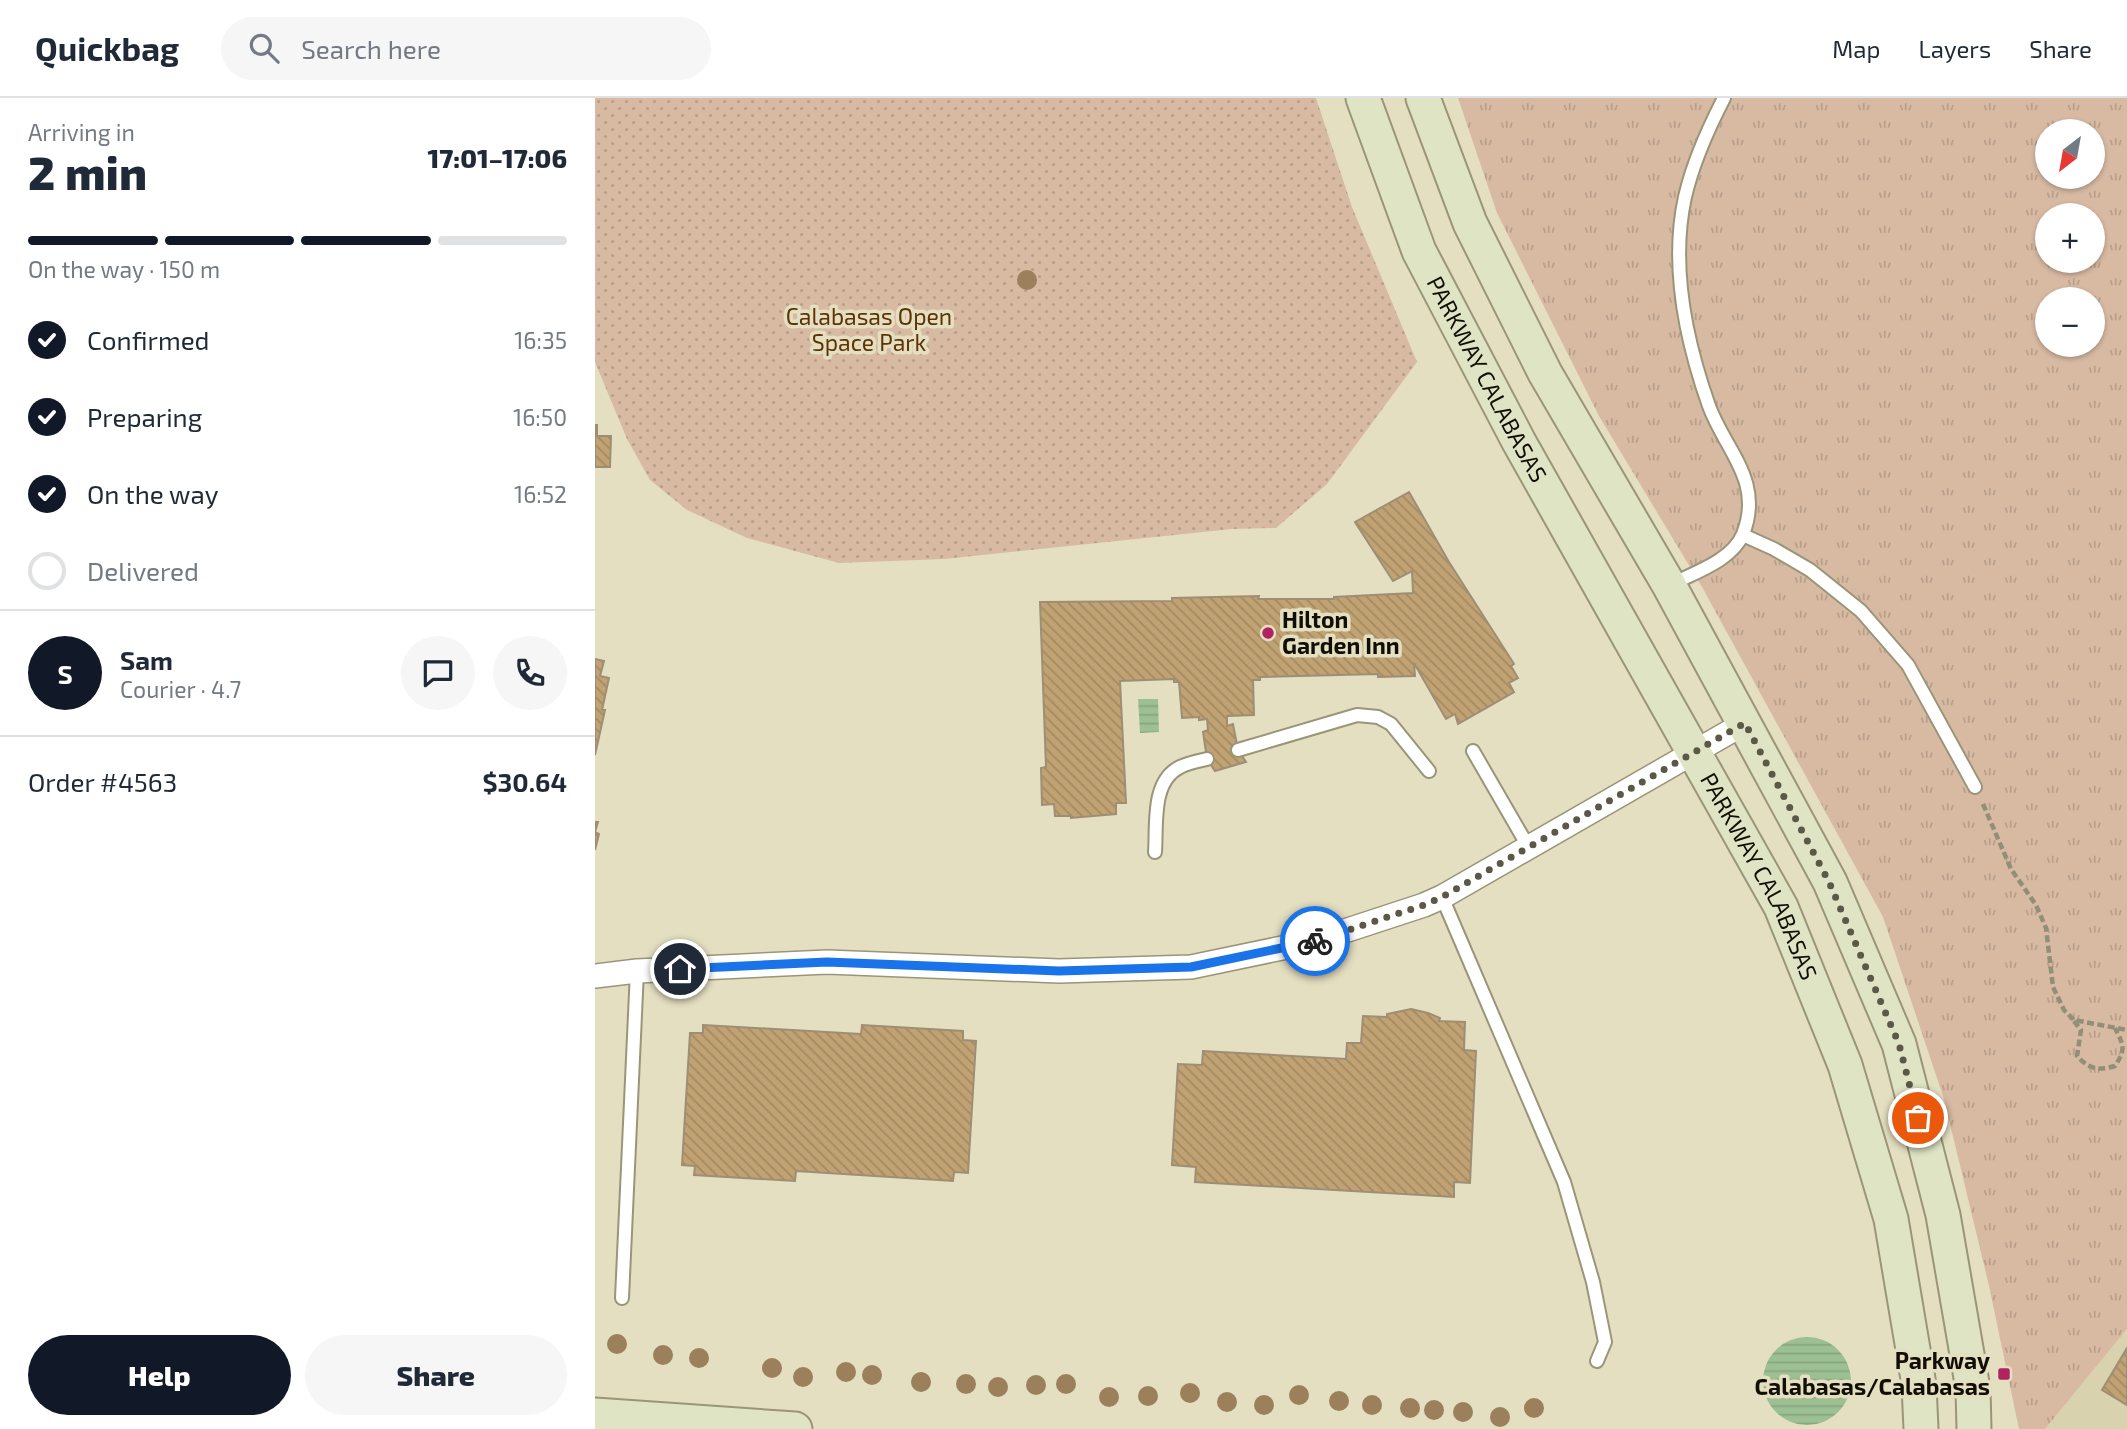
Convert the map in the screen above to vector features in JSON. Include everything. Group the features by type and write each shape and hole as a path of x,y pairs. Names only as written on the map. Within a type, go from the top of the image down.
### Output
{"street":[{"name":"PARKWAY CALABASAS","path":"1363,98 1419,251 1519,442 1781,907 1845,1065 1891,1219 1919,1385 1921,1429"},
{"path":"1423,98 1470,223 1545,373 1669,585 1829,882 1899,1044 1943,1215 1973,1389 1974,1429"},
{"path":"595,976 637,971 827,962 1059,971 1191,967 1311,942 1442,897 1745,723"},
{"path":"595,1415 795,1429"}],"lane":[{"path":"1669,585 1717,561 1732,549 1743,535 1749,501 1742,467 1710,408 1694,359 1682,301 1679,248 1685,198 1704,137 1724,98"},
{"path":"1743,535 1810,570 1861,611 1907,665 1975,787"},
{"path":"1238,750 1357,715 1378,717 1391,724 1429,771"},
{"path":"1473,751 1529,848"},
{"path":"1154,852 1160,789 1167,778 1179,768 1207,759"},
{"path":"1442,897 1565,1182 1594,1282 1605,1342 1597,1362"},
{"path":"622,1298 637,971"}],"path":[{"path":"1975,787 2011,869 2036,905 2046,928 2053,987 2064,1010 2081,1030 2077,1056 2087,1066 2100,1070 2115,1066 2122,1055 2123,1044 2115,1028"},
{"path":"2074,1020 2127,1030"}],"shaded area":[{"path":"1138,699 1158,699 1159,732 1140,733"},
{"path":"2127,1329 2127,1429 2045,1429"},
{"path":"1807,1337 1832,1344 1844,1356 1851,1381 1844,1406 1832,1418 1807,1425 1782,1418 1770,1406 1763,1381 1770,1356 1782,1344"}],"green space":[{"name":"Calabasas Open Space Park","path":"595,98 1316,98 1352,207 1417,362 1327,484 1276,528 1232,529 944,559 839,563 747,538 687,510 650,480 627,439 595,362"},
{"path":"1458,98 2127,98 2127,1329 2045,1429 2019,1429 1989,1286 1944,1099 1883,917 1702,587 1599,416 1497,213"}],"building":[{"path":"595,425 597,436 611,436 610,467 595,467"},
{"name":"Hilton Garden Inn","path":"1409,492 1449,562 1514,664 1511,666 1518,678 1509,683 1514,692 1458,724 1455,714 1446,719 1414,663 1415,676 1378,677 1378,674 1260,677 1260,680 1253,680 1254,715 1227,716 1227,726 1233,724 1238,750 1246,762 1215,771 1207,759 1203,732 1208,730 1207,719 1182,718 1179,682 1174,682 1174,679 1120,681 1126,803 1116,803 1116,814 1071,818 1055,816 1054,804 1042,805 1041,768 1046,767 1040,602 1172,601 1172,598 1259,596 1258,599 1334,599 1413,593 1412,571 1393,581 1355,522"},
{"path":"595,659 604,661 600,676 609,678 595,755"},
{"path":"595,832 599,834 595,850"},
{"path":"1411,1009 1440,1018 1439,1021 1465,1022 1464,1050 1476,1051 1470,1183 1454,1182 1454,1197 1195,1182 1196,1167 1172,1165 1178,1064 1202,1065 1203,1051 1346,1059 1347,1043 1361,1043 1363,1016 1387,1017 1387,1014"},
{"path":"703,1025 861,1034 862,1025 963,1031 963,1040 976,1041 968,1173 954,1172 953,1181 796,1171 795,1181 694,1175 695,1166 682,1165 690,1033 703,1033"},
{"path":"2127,1348 2127,1405 2102,1390"}],"way so far":[{"path":"1315,941 1442,897 1745,723 1829,882 1899,1044 1918,1118"}],"place":[{"name":"Hilton Garden Inn","path":"1268,633"},
{"name":"Parkway Calabasas/Calabasas","path":"2004,1374"}],"route":[{"path":"680,969 827,962 1059,971 1191,967 1315,941"}]}
